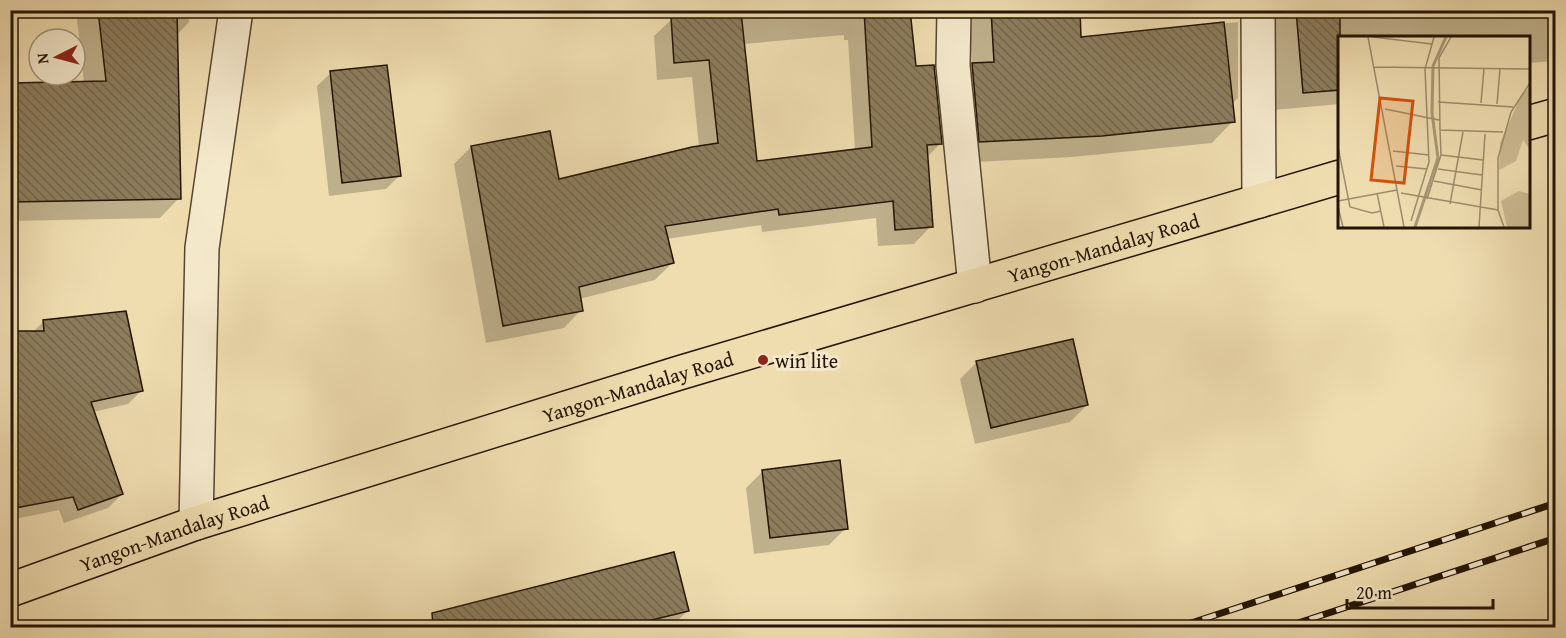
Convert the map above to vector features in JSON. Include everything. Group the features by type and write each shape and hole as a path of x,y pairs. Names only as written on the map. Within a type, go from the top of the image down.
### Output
{"highway":[{"path":"1530,122 1556,115"},
{"name":"Yangon-Mandalay Road","path":"10,590 196,524 679,373 1338,178"}],"street":[{"path":"196,524 202,248 236,10"},
{"path":"954,10 952,66 975,286"},
{"path":"1258,10 1259,201"}],"building":[{"path":"98,10 177,10 181,199 10,202 10,83 27,83 27,87 87,87 87,81 106,81"},
{"path":"864,10 910,10 916,66 934,65 942,144 927,145 933,227 895,230 893,201 779,215 778,209 665,226 674,263 579,287 583,311 503,326 471,146 550,131 559,179 692,147 718,143 709,60 674,63 671,17 741,12 757,161 872,147"},
{"path":"991,10 1080,10 1081,37 1224,22 1235,122 1102,136 979,142 972,63 994,62"},
{"path":"1296,10 1340,10 1338,90 1303,93"},
{"path":"387,65 401,176 342,183 330,71"},
{"path":"126,311 143,391 91,402 123,494 78,510 73,497 10,509 10,331 44,331 43,320"},
{"path":"1073,339 1088,405 991,428 976,361"},
{"path":"840,460 848,529 770,538 762,470"},
{"path":"674,552 689,611 623,627 433,627 432,613"}],"railway":[{"path":"1176,628 1556,503"},
{"path":"1283,628 1556,538"}],"place":[{"name":"win lite","path":"763,360"}]}
